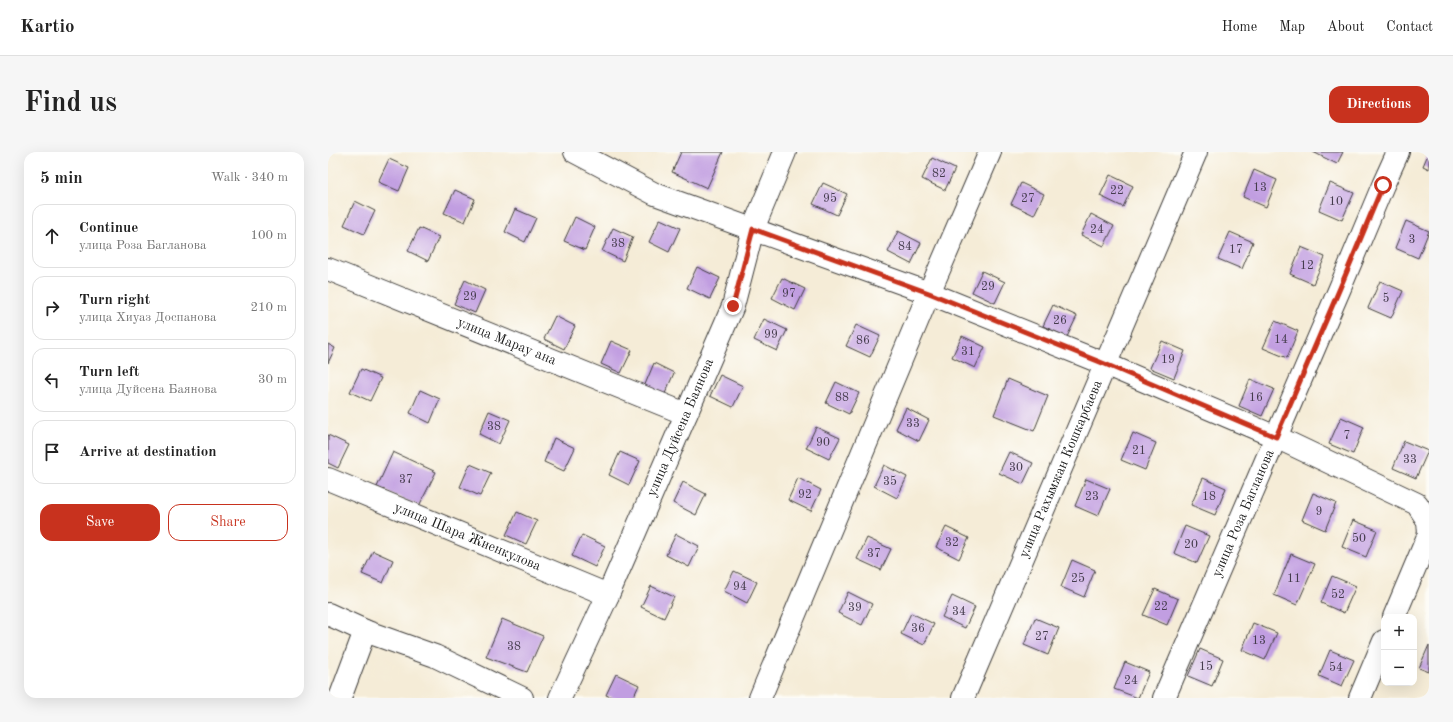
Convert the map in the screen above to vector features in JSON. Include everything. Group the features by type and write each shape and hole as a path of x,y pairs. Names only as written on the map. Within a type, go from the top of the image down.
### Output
{"street":[{"path":"575,152 655,194 929,293 1105,364 1276,437 1417,504 1428,521 1429,534 1395,614"},
{"name":"улица Дуйсена Баянова","path":"560,698 608,595 733,306 753,229 785,152"},
{"path":"760,698 929,293 990,152"},
{"name":"улица Рахымжан Кошкарбаева","path":"963,698 1196,152"},
{"name":"улица Роза Багланова","path":"1164,698 1398,152"},
{"name":"улица Марау ана","path":"328,269 686,414"},
{"name":"улица Шара Жиенкулова","path":"328,478 608,595"},
{"path":"328,614 365,630 435,656 522,698"},
{"path":"337,687 365,630"},
{"path":"1360,698 1381,648"}],"building":[{"path":"681,152 723,152 707,188 672,172"},
{"path":"1313,152 1343,152 1337,164"},
{"path":"1429,152 1429,169 1423,166"},
{"path":"932,158 955,169 945,190 922,179"},
{"path":"389,159 409,168 399,191 378,182"},
{"path":"1254,170 1277,180 1266,207 1243,197"},
{"path":"1110,175 1133,186 1123,207 1100,196"},
{"path":"823,183 847,194 837,215 813,204"},
{"path":"1021,183 1044,194 1034,215 1011,204"},
{"path":"1330,183 1354,193 1342,220 1319,210"},
{"path":"455,190 475,199 465,222 444,213"},
{"path":"355,201 375,211 364,234 344,225"},
{"path":"515,209 536,218 525,242 505,232"},
{"path":"1091,214 1114,226 1104,246 1081,235"},
{"path":"575,217 595,227 585,250 564,241"},
{"path":"660,219 680,228 669,252 649,242"},
{"path":"1406,221 1429,231 1418,258 1395,248"},
{"path":"419,228 439,237 428,261 408,251"},
{"path":"613,228 633,237 623,261 602,251"},
{"path":"898,231 921,243 911,264 888,252"},
{"path":"1230,232 1253,242 1242,269 1218,259"},
{"path":"1301,247 1325,257 1313,284 1290,274"},
{"path":"697,267 720,278 710,299 687,288"},
{"path":"982,271 1005,282 995,303 972,292"},
{"path":"782,278 805,289 795,310 772,298"},
{"path":"465,280 485,290 475,313 454,304"},
{"path":"1380,281 1403,291 1391,318 1368,308"},
{"path":"1053,305 1077,316 1067,337 1043,326"},
{"path":"555,316 575,326 564,349 544,339"},
{"path":"764,319 787,330 777,351 754,340"},
{"path":"1275,321 1298,331 1287,358 1263,348"},
{"path":"856,325 880,336 870,357 846,346"},
{"path":"962,336 985,347 975,368 952,357"},
{"path":"611,341 632,350 621,373 601,364"},
{"path":"1162,341 1185,351 1174,378 1150,368"},
{"path":"328,344 335,348 328,363"},
{"path":"654,363 674,373 664,396 644,387"},
{"path":"361,369 381,378 370,401 350,392"},
{"path":"720,375 743,386 733,407 710,396"},
{"path":"1008,379 1048,396 1034,431 994,415"},
{"path":"1250,379 1274,389 1262,416 1239,406"},
{"path":"836,382 859,393 849,414 826,403"},
{"path":"420,390 440,399 430,423 410,413"},
{"path":"906,408 929,420 919,441 896,429"},
{"path":"489,411 510,420 499,444 479,434"},
{"path":"1341,417 1364,427 1353,454 1329,444"},
{"path":"816,427 840,438 829,459 806,448"},
{"path":"1133,433 1156,443 1145,470 1121,460"},
{"path":"328,435 349,445 338,468 328,463"},
{"path":"554,438 575,448 564,471 544,462"},
{"path":"1404,441 1428,451 1416,478 1393,468"},
{"path":"393,452 436,472 419,506 377,487"},
{"path":"620,452 640,461 629,485 609,475"},
{"path":"1009,452 1033,463 1023,484 999,473"},
{"path":"470,464 491,473 480,496 460,487"},
{"path":"884,465 907,477 897,498 874,486"},
{"path":"798,478 821,490 811,511 788,500"},
{"path":"1203,478 1226,488 1215,515 1191,505"},
{"path":"1086,479 1110,489 1098,516 1075,506"},
{"path":"683,482 706,494 696,515 673,503"},
{"path":"1313,493 1336,503 1325,530 1302,520"},
{"path":"517,512 537,521 526,544 506,535"},
{"path":"1353,520 1377,530 1366,557 1342,547"},
{"path":"1185,526 1209,536 1197,563 1174,553"},
{"path":"946,527 969,538 959,559 936,547"},
{"path":"676,534 699,546 689,567 666,555"},
{"path":"582,535 605,546 595,567 572,556"},
{"path":"867,538 891,549 881,570 857,559"},
{"path":"373,551 393,560 383,583 362,574"},
{"path":"1291,554 1315,564 1297,605 1274,595"},
{"path":"1072,560 1095,570 1084,597 1061,587"},
{"path":"734,571 757,582 747,603 724,591"},
{"path":"1332,576 1356,586 1344,613 1321,603"},
{"path":"651,586 674,597 664,618 641,607"},
{"path":"1155,589 1178,599 1167,625 1143,615"},
{"path":"848,592 872,604 862,625 838,613"},
{"path":"952,596 975,607 965,628 942,617"},
{"path":"911,613 934,624 924,645 901,634"},
{"path":"1035,618 1059,628 1048,655 1024,645"},
{"path":"502,619 543,636 527,672 486,657"},
{"path":"1253,623 1277,633 1265,660 1242,650"},
{"path":"1429,645 1429,672 1419,668"},
{"path":"1200,649 1223,659 1212,686 1188,676"},
{"path":"1330,650 1354,660 1342,686 1319,676"},
{"path":"1125,662 1149,672 1138,698 1114,689"},
{"path":"616,674 639,685 633,698 613,698 606,695"}],"route":[{"path":"733,306 753,229 929,293 1105,364 1276,437 1383,185"}]}
